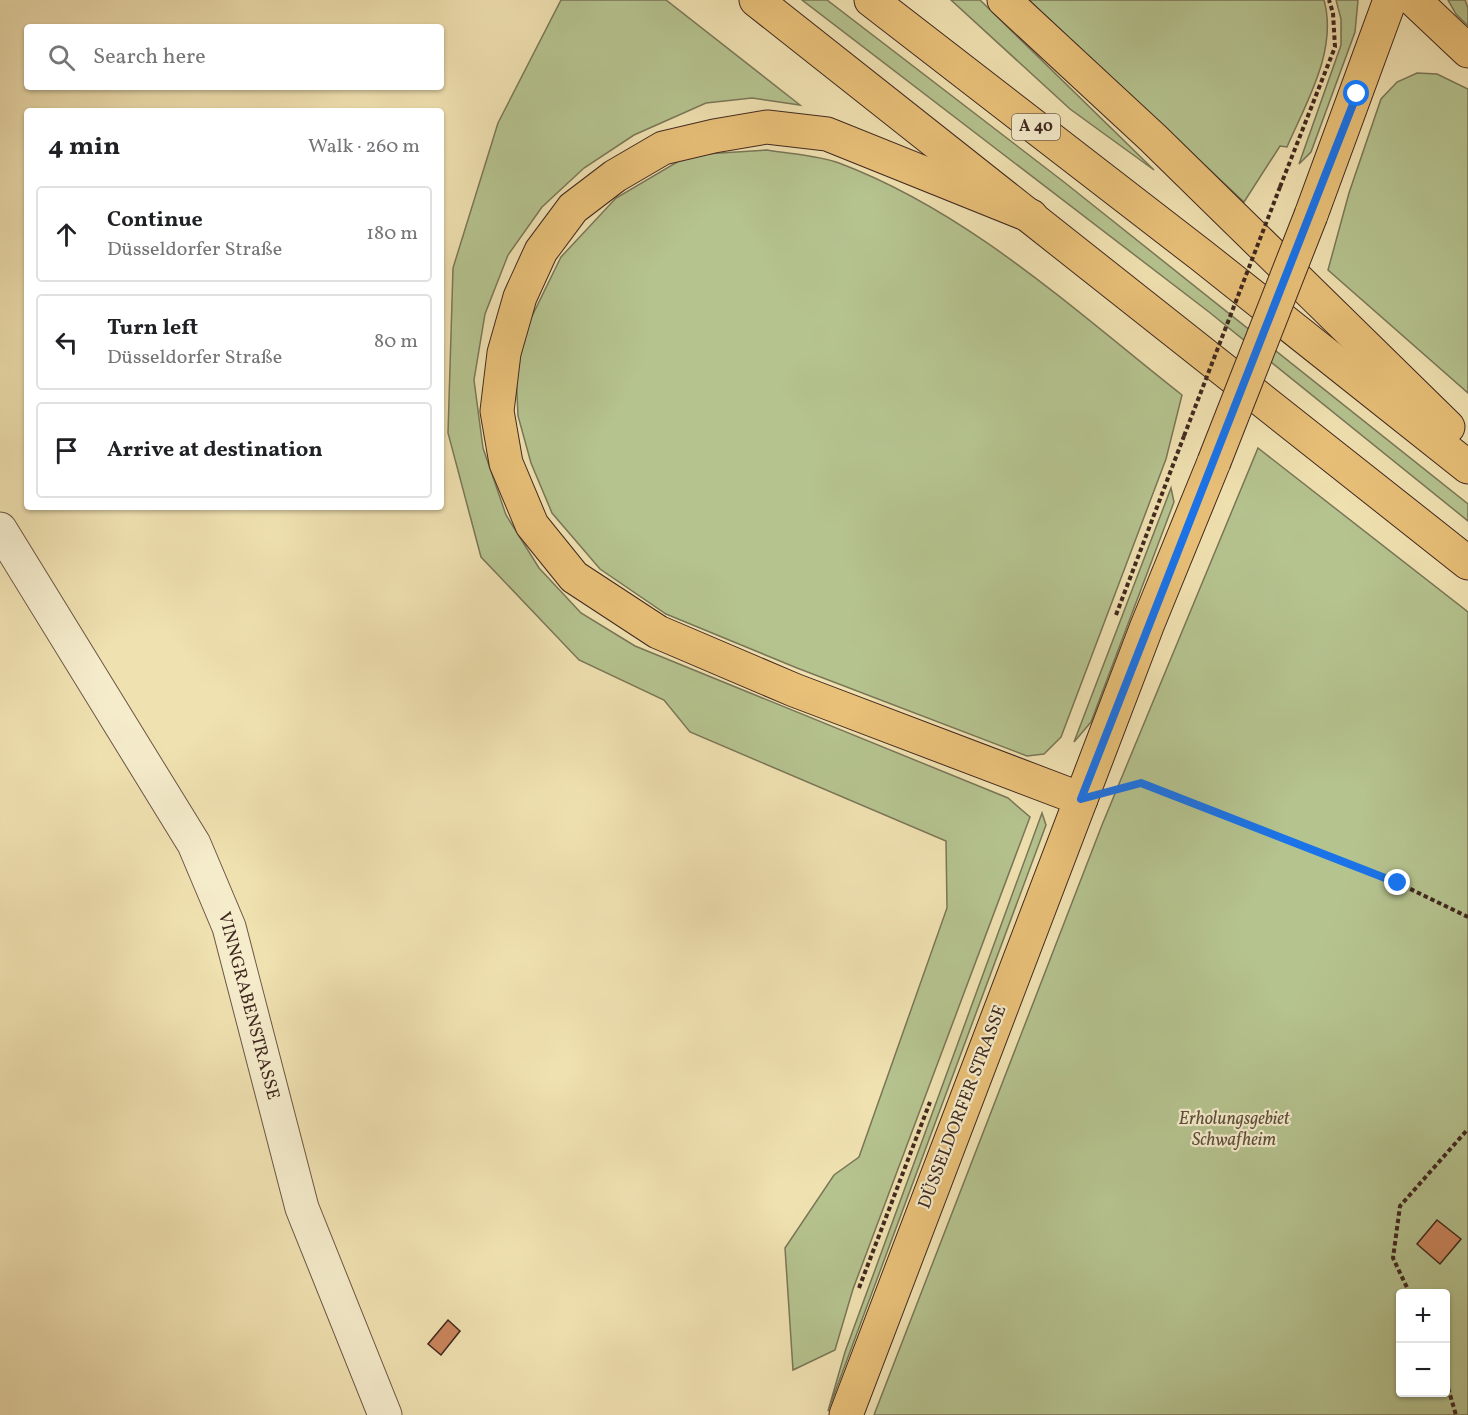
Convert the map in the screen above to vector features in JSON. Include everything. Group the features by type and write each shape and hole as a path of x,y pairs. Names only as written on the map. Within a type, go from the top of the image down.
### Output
{"main road":[{"path":"756,0 1468,563"},
{"name":"A 40","path":"871,0 1201,255 1468,467"},
{"path":"1004,0 1153,138 1468,448"},
{"name":"DÜSSELDORFER STRASSE","path":"846,1415 1081,799 1311,214 1390,0"},
{"path":"1414,0 1468,51"},
{"path":"1031,216 827,134 767,127 663,148 615,176 573,208 540,251 520,297 504,352 497,411 506,463 532,525 574,577 658,632 794,690 1081,799"}],"street":[{"name":"VINNGRABENSTRASSE","path":"0,529 194,844 229,927 302,1208 385,1415"}],"path":[{"path":"1184,436 1335,47 1336,34 1329,0"},
{"path":"1081,799 1141,783 1398,883 1468,917"},
{"path":"1408,1289 1393,1258 1400,1206 1468,1129"},
{"path":"1450,1395 1456,1415"}],"green space":[{"path":"561,0 666,0 800,105 752,98 706,103 634,135 584,168 542,207 508,255 485,314 474,380 483,448 506,515 539,568 581,613 635,646 1008,798 1030,817 853,1289 835,1350 793,1370 785,1248 834,1175 859,1157 947,908 946,841 690,732 664,700 579,660 481,557 448,433 453,268 498,123"},
{"path":"802,0 827,0 1064,182 1468,504 1468,521 1209,312"},
{"path":"951,0 980,0 1154,170 1070,109"},
{"path":"1029,0 1324,0 1327,38 1318,76 1287,147 1280,146 1244,202"},
{"path":"1336,0 1358,0 1355,32 1311,152 1299,164 1341,45 1341,19"},
{"path":"1448,0 1465,0 1468,8 1468,26 1456,14"},
{"path":"1417,73 1437,74 1468,89 1468,393 1328,270 1349,193 1381,99 1397,82"},
{"path":"767,150 831,160 887,184 932,208 1019,265 1182,395 1166,459 1061,737 1044,754 1027,756 797,668 666,614 600,569 552,513 531,463 518,416 515,351 561,257 616,198 689,155"},
{"name":"Erholungsgebiet Schwafheim","path":"1258,448 1468,612 1468,1415 874,1415 1102,825"},
{"path":"1171,488 1174,502 1091,722 1074,742"},
{"path":"1042,813 1046,825 828,1411 845,1352"}],"building":[{"path":"1437,1220 1461,1239 1440,1264 1417,1244"},
{"path":"448,1320 460,1331 441,1355 428,1344"}],"route":[{"path":"1357,94 1081,799 1141,783 1398,883"}]}
